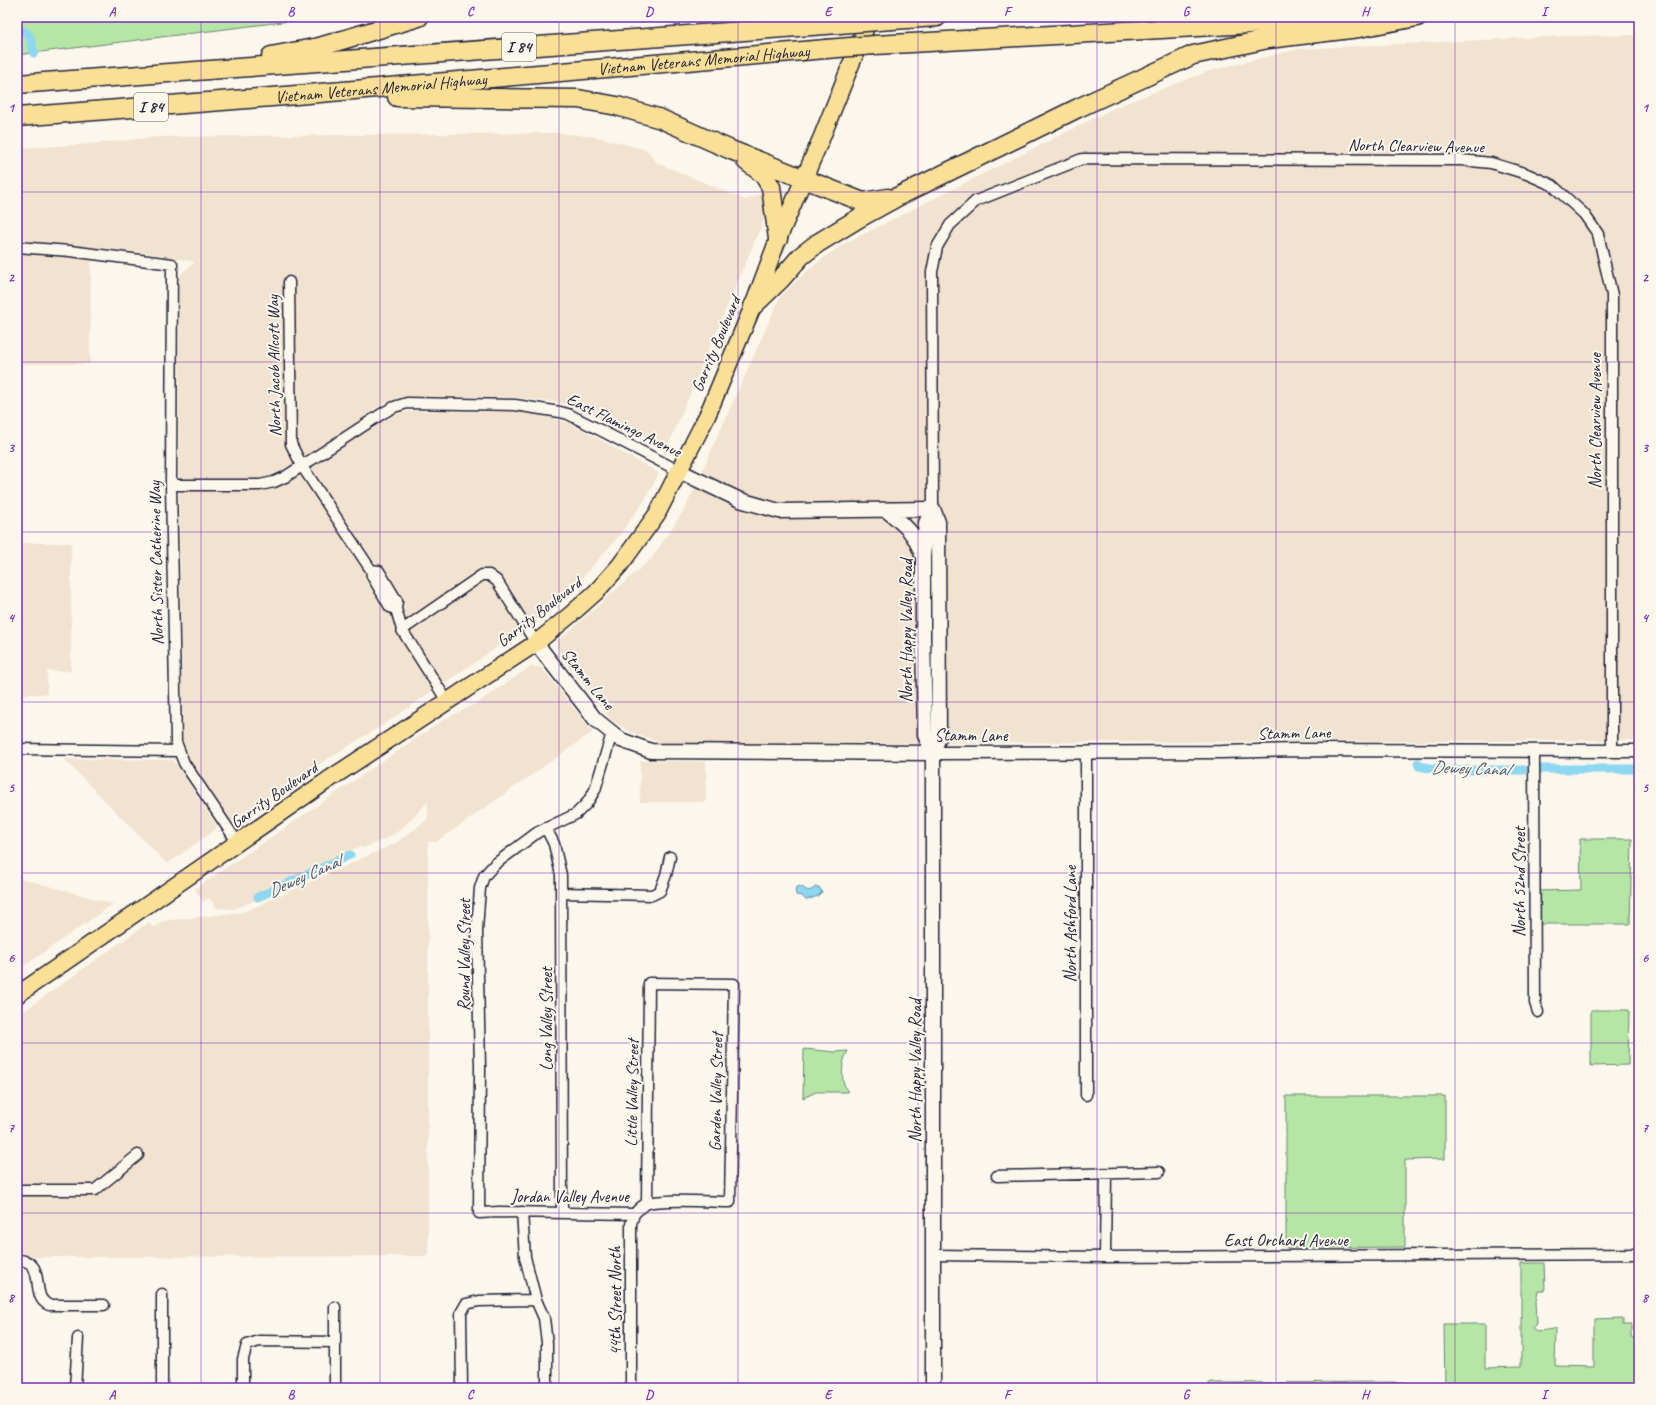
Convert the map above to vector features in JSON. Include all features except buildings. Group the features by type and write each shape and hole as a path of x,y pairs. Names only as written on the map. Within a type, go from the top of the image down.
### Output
{"highway":[{"path":"199,71 319,47 419,17"},
{"name":"Vietnam Veterans Memorial Highway","path":"17,84 937,17"},
{"name":"Vietnam Veterans Memorial Highway","path":"17,117 285,96 875,45 1391,17"},
{"path":"753,306 780,280 801,256 818,243 897,197 1078,108 1193,56 1268,39 1359,28 1417,17"},
{"path":"285,96 578,99 617,106 661,119 731,150 863,202 897,197"},
{"path":"731,150 763,174 771,187 778,239"}],"main road":[{"name":"Garrity Boulevard","path":"17,995 328,780 536,643 596,592 620,565 657,514 707,416 753,306 778,239 870,17"},
{"name":"East Flamingo Avenue","path":"679,472 740,500 779,511 933,510"},
{"path":"886,510 910,530 916,539 923,558"},
{"name":"North Happy Valley Road","path":"933,510 926,523 923,558 925,735 933,753"},
{"name":"North Happy Valley Road","path":"933,510 938,522 939,737 933,753 933,1388"},
{"name":"Stamm Lane","path":"536,643 595,719 622,740 651,751 933,753"}],"street":[{"name":"North Clearview Avenue","path":"932,272 937,247 950,225 976,201 1082,159 1461,160 1490,163 1527,174 1552,185 1584,214 1598,234 1612,295 1612,751"},
{"name":"North Sister Catherine Way","path":"17,247 70,251 172,264 171,485 175,728 178,751 184,763 238,843"},
{"name":"North Happy Valley Road","path":"932,272 933,510"},
{"name":"North Jacob Allcott Way","path":"289,282 291,444 302,466 372,570 372,576 390,607 396,609 402,630 447,701"},
{"name":"East Flamingo Avenue","path":"171,485 267,484 274,482 285,477 383,412 394,407 407,404 425,403 515,405 547,409 568,414 679,472"},
{"name":"Stamm Lane","path":"402,630 482,575 489,575 497,581 536,643"},
{"name":"Round Valley Street","path":"479,1213 480,1067 477,930 480,888 484,876 495,864 538,832 576,814 587,803 595,790 612,733"},
{"path":"17,749 178,751"},
{"name":"Stamm Lane","path":"933,753 1086,753 1297,750 1639,751"},
{"name":"North 52nd Street","path":"1534,751 1535,1003 1538,1012"},
{"name":"North Ashford Lane","path":"1086,753 1086,1095"},
{"name":"Long Valley Street","path":"546,828 554,844 561,875 562,1213"},
{"path":"561,893 652,895 660,892 670,857"},
{"name":"Little Valley Street","path":"647,1203 649,983 734,984"},
{"name":"Garden Valley Street","path":"730,1202 734,984"},
{"path":"17,1190 95,1190 138,1155"},
{"path":"997,1176 1158,1172"},
{"path":"1105,1257 1106,1174"},
{"name":"Jordan Valley Avenue","path":"479,1213 522,1212 634,1214 639,1208 647,1203 665,1201 730,1202"},
{"path":"522,1212 525,1257 536,1300 544,1318 547,1343 547,1388"},
{"name":"44th Street North","path":"631,1388 631,1224 634,1214"},
{"name":"East Orchard Avenue","path":"933,1256 1105,1257 1639,1254"},
{"path":"17,1260 23,1260 31,1263 35,1269 40,1296 45,1303 49,1305 104,1305"},
{"path":"162,1294 162,1388"},
{"path":"462,1388 461,1313 466,1304 479,1301 536,1300"},
{"path":"335,1307 335,1388"},
{"path":"75,1388 78,1338"},
{"path":"243,1388 243,1358 247,1345 259,1341 334,1342"}],"shaded area":[{"path":"1639,35 1639,740 666,744 630,732 610,719 561,656 557,647 558,641 652,558 686,507 780,297 809,269 840,246 1116,107 1209,71 1298,49 1568,36"},
{"path":"559,133 597,137 647,150 657,163 746,200 764,192 767,207 765,217 667,448 579,407 556,402 519,398 415,396 399,398 372,410 381,422 400,413 414,411 526,413 552,418 572,424 659,473 644,501 618,537 579,581 543,613 509,639 386,723 293,780 232,822 185,752 183,740 179,491 179,276 195,262 155,254 91,247 90,364 17,364 17,148 78,145 159,137"},
{"path":"17,543 71,543 71,671 47,671 47,694 17,694"},
{"path":"530,667 541,667 593,732 436,842 428,842 428,1256 17,1257 17,1016 149,922 153,928 163,921 244,912 396,843 428,819 428,802 400,830 388,838 363,848 361,846 257,895 258,899 234,909 217,908 209,898 203,902 195,889 443,720 479,702"},
{"path":"64,759 173,760 217,826 215,830 167,864"},
{"path":"640,761 706,761 706,802 640,802"},
{"path":"17,879 31,881 113,904 17,971"}],"green space":[{"path":"17,17 322,17 17,55"},
{"path":"1580,839 1632,839 1630,924 1536,924 1536,891 1581,890"},
{"path":"1591,1010 1629,1010 1628,1065 1591,1066"},
{"path":"804,1049 835,1052 848,1051 844,1060 842,1072 845,1088 848,1092 816,1092 803,1098"},
{"path":"1286,1096 1445,1096 1445,1159 1405,1160 1405,1247 1286,1248"},
{"path":"1521,1263 1544,1263 1545,1290 1538,1290 1536,1301 1537,1322 1532,1327 1537,1331 1556,1329 1555,1365 1594,1366 1594,1319 1623,1318 1623,1325 1631,1325 1631,1337 1636,1339 1639,1263 1639,1388 1445,1388 1444,1324 1485,1324 1485,1368 1521,1367"},
{"path":"1404,1382 1404,1388 1209,1388 1209,1383"}],"water":[{"path":"799,886 809,891 819,887 822,892 818,896 806,900 802,896 796,895 795,889"}],"waterway":[{"path":"17,29 26,33 30,37 34,53"},
{"name":"Dewey Canal","path":"1418,763 1419,766 1440,770 1524,770"},
{"name":"Dewey Canal","path":"1535,769 1639,769"},
{"name":"Dewey Canal","path":"258,897 350,855"}]}
